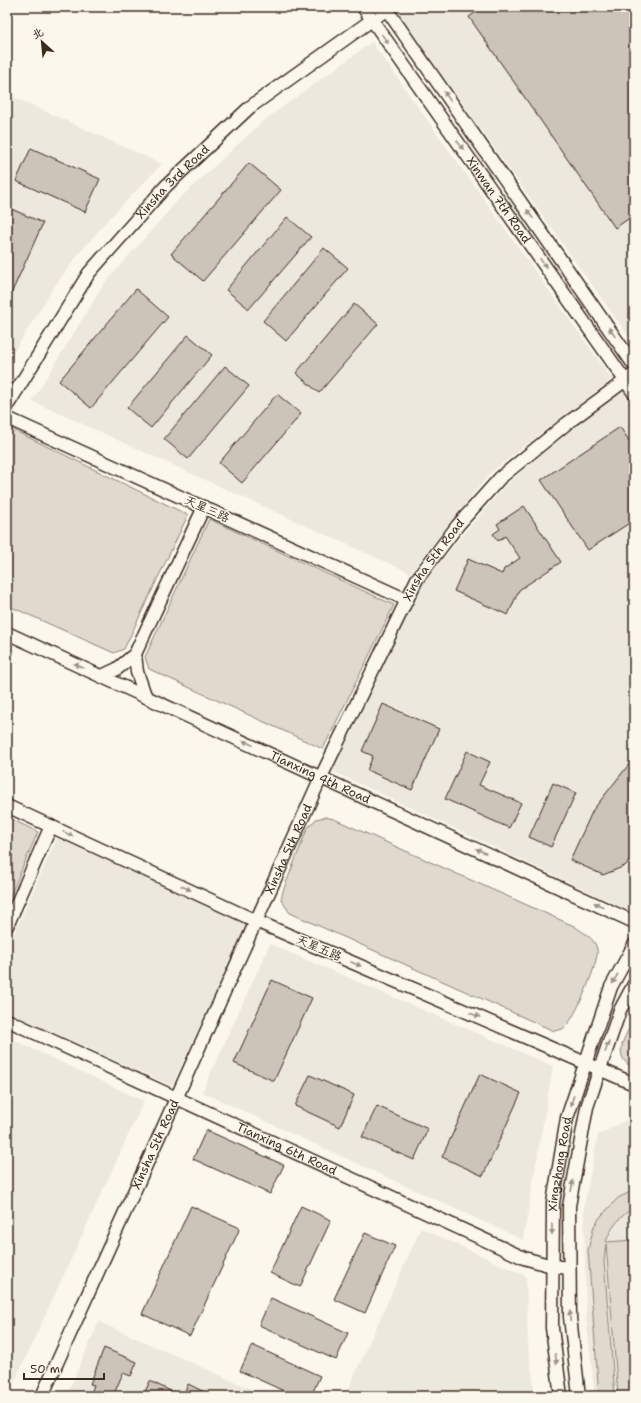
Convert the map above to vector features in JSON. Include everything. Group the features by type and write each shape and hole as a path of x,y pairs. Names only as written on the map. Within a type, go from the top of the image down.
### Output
{"street":[{"name":"Xinwan 7th Road","path":"363,7 630,377 634,393"},
{"name":"Xinwan 7th Road","path":"387,8 634,365"},
{"name":"Xinsha 3rd Road","path":"7,406 89,273 166,186 250,107 387,8"},
{"name":"Xinsha 5th Road","path":"42,1396 321,776 417,579 458,525 500,478 566,424 630,377"},
{"name":"天星三路","path":"7,418 407,600"},
{"path":"102,676 117,669 135,654 204,507"},
{"name":"Tianxing 4th Road","path":"7,633 321,776 634,922"},
{"path":"135,654 137,672 145,695"},
{"name":"天星五路","path":"7,806 256,921 634,1084"},
{"path":"7,926 51,826"},
{"name":"Xingzhong Road","path":"561,1396 552,1328 553,1203 567,1118 611,986 634,945"},
{"name":"Xingzhong Road","path":"579,1396 570,1317 568,1206 586,1107 620,1010 634,984"},
{"name":"Tianxing 6th Road","path":"7,1020 524,1258 552,1266 569,1268"}],"shaded area":[{"path":"408,7 634,7 634,344 398,13"},
{"path":"372,42 612,379 491,472 410,573 32,401 104,284 179,199 262,122"},
{"path":"7,94 162,164 104,224 77,256 52,290 7,363"},
{"path":"623,390 634,405 634,913 332,771 425,579 504,487 567,432"},
{"path":"7,427 188,515 124,649 114,653 7,605"},
{"path":"209,519 394,605 323,749 149,669 145,657"},
{"path":"7,817 38,832 7,903"},
{"path":"325,817 334,819 574,926 588,936 594,942 597,949 595,965 586,990 575,1013 565,1027 554,1031 290,913 281,900 283,891 307,829 316,819"},
{"path":"57,838 247,925 172,1086 7,1012 7,949"},
{"path":"270,944 553,1066 523,1240 202,1092"},
{"path":"634,1019 634,1068 627,1063 621,1052 624,1039"},
{"path":"7,1037 144,1101 8,1396 7,1396"},
{"path":"634,1116 634,1396 595,1396 586,1316 584,1207 598,1135"},
{"path":"634,1190 634,1208 617,1222 606,1242 634,1240 634,1396 618,1396 606,1244 604,1261 615,1396 599,1396 588,1250 594,1226 601,1216 618,1198"},
{"path":"421,1228 526,1276 528,1346 535,1396 345,1396"},
{"path":"99,1322 267,1396 66,1396"}],"building":[{"path":"483,7 634,7 634,215 615,228 469,17"},
{"path":"31,148 100,179 85,212 16,181"},
{"path":"249,163 281,190 203,281 171,254"},
{"path":"7,207 43,223 7,303"},
{"path":"287,217 311,237 249,309 226,290"},
{"path":"324,248 348,268 286,341 263,321"},
{"path":"136,289 168,317 91,408 59,381"},
{"path":"354,304 378,324 319,393 296,373"},
{"path":"188,335 212,355 151,428 127,408"},
{"path":"225,366 249,386 188,459 164,439"},
{"path":"277,394 301,414 242,483 219,463"},
{"path":"620,427 634,448 634,520 588,550 541,480"},
{"path":"524,506 561,562 519,590 508,615 454,591 468,559 502,574 504,569 520,558 505,536 498,541 493,534 500,529 497,524"},
{"path":"383,704 439,729 412,790 367,770 373,756 362,751"},
{"path":"467,751 490,762 479,785 521,803 509,828 445,799"},
{"path":"634,758 634,855 625,866 603,875 570,860 593,810"},
{"path":"553,783 576,793 551,847 529,837"},
{"path":"272,980 312,998 274,1081 234,1063"},
{"path":"480,1074 521,1093 483,1176 442,1157"},
{"path":"310,1075 354,1095 340,1127 295,1106"},
{"path":"377,1106 428,1129 414,1160 362,1137"},
{"path":"206,1130 284,1165 270,1194 193,1159"},
{"path":"191,1206 240,1228 190,1336 142,1314"},
{"path":"301,1206 331,1220 300,1287 270,1273"},
{"path":"365,1233 395,1246 365,1313 334,1299"},
{"path":"271,1298 348,1333 336,1360 259,1325"},
{"path":"252,1345 320,1376 311,1396 295,1396 240,1371"},
{"path":"104,1348 137,1362 131,1376 123,1373 113,1396 90,1396 94,1385 90,1384"},
{"path":"150,1381 181,1396 143,1396"},
{"path":"188,1384 213,1396 183,1396"}]}
